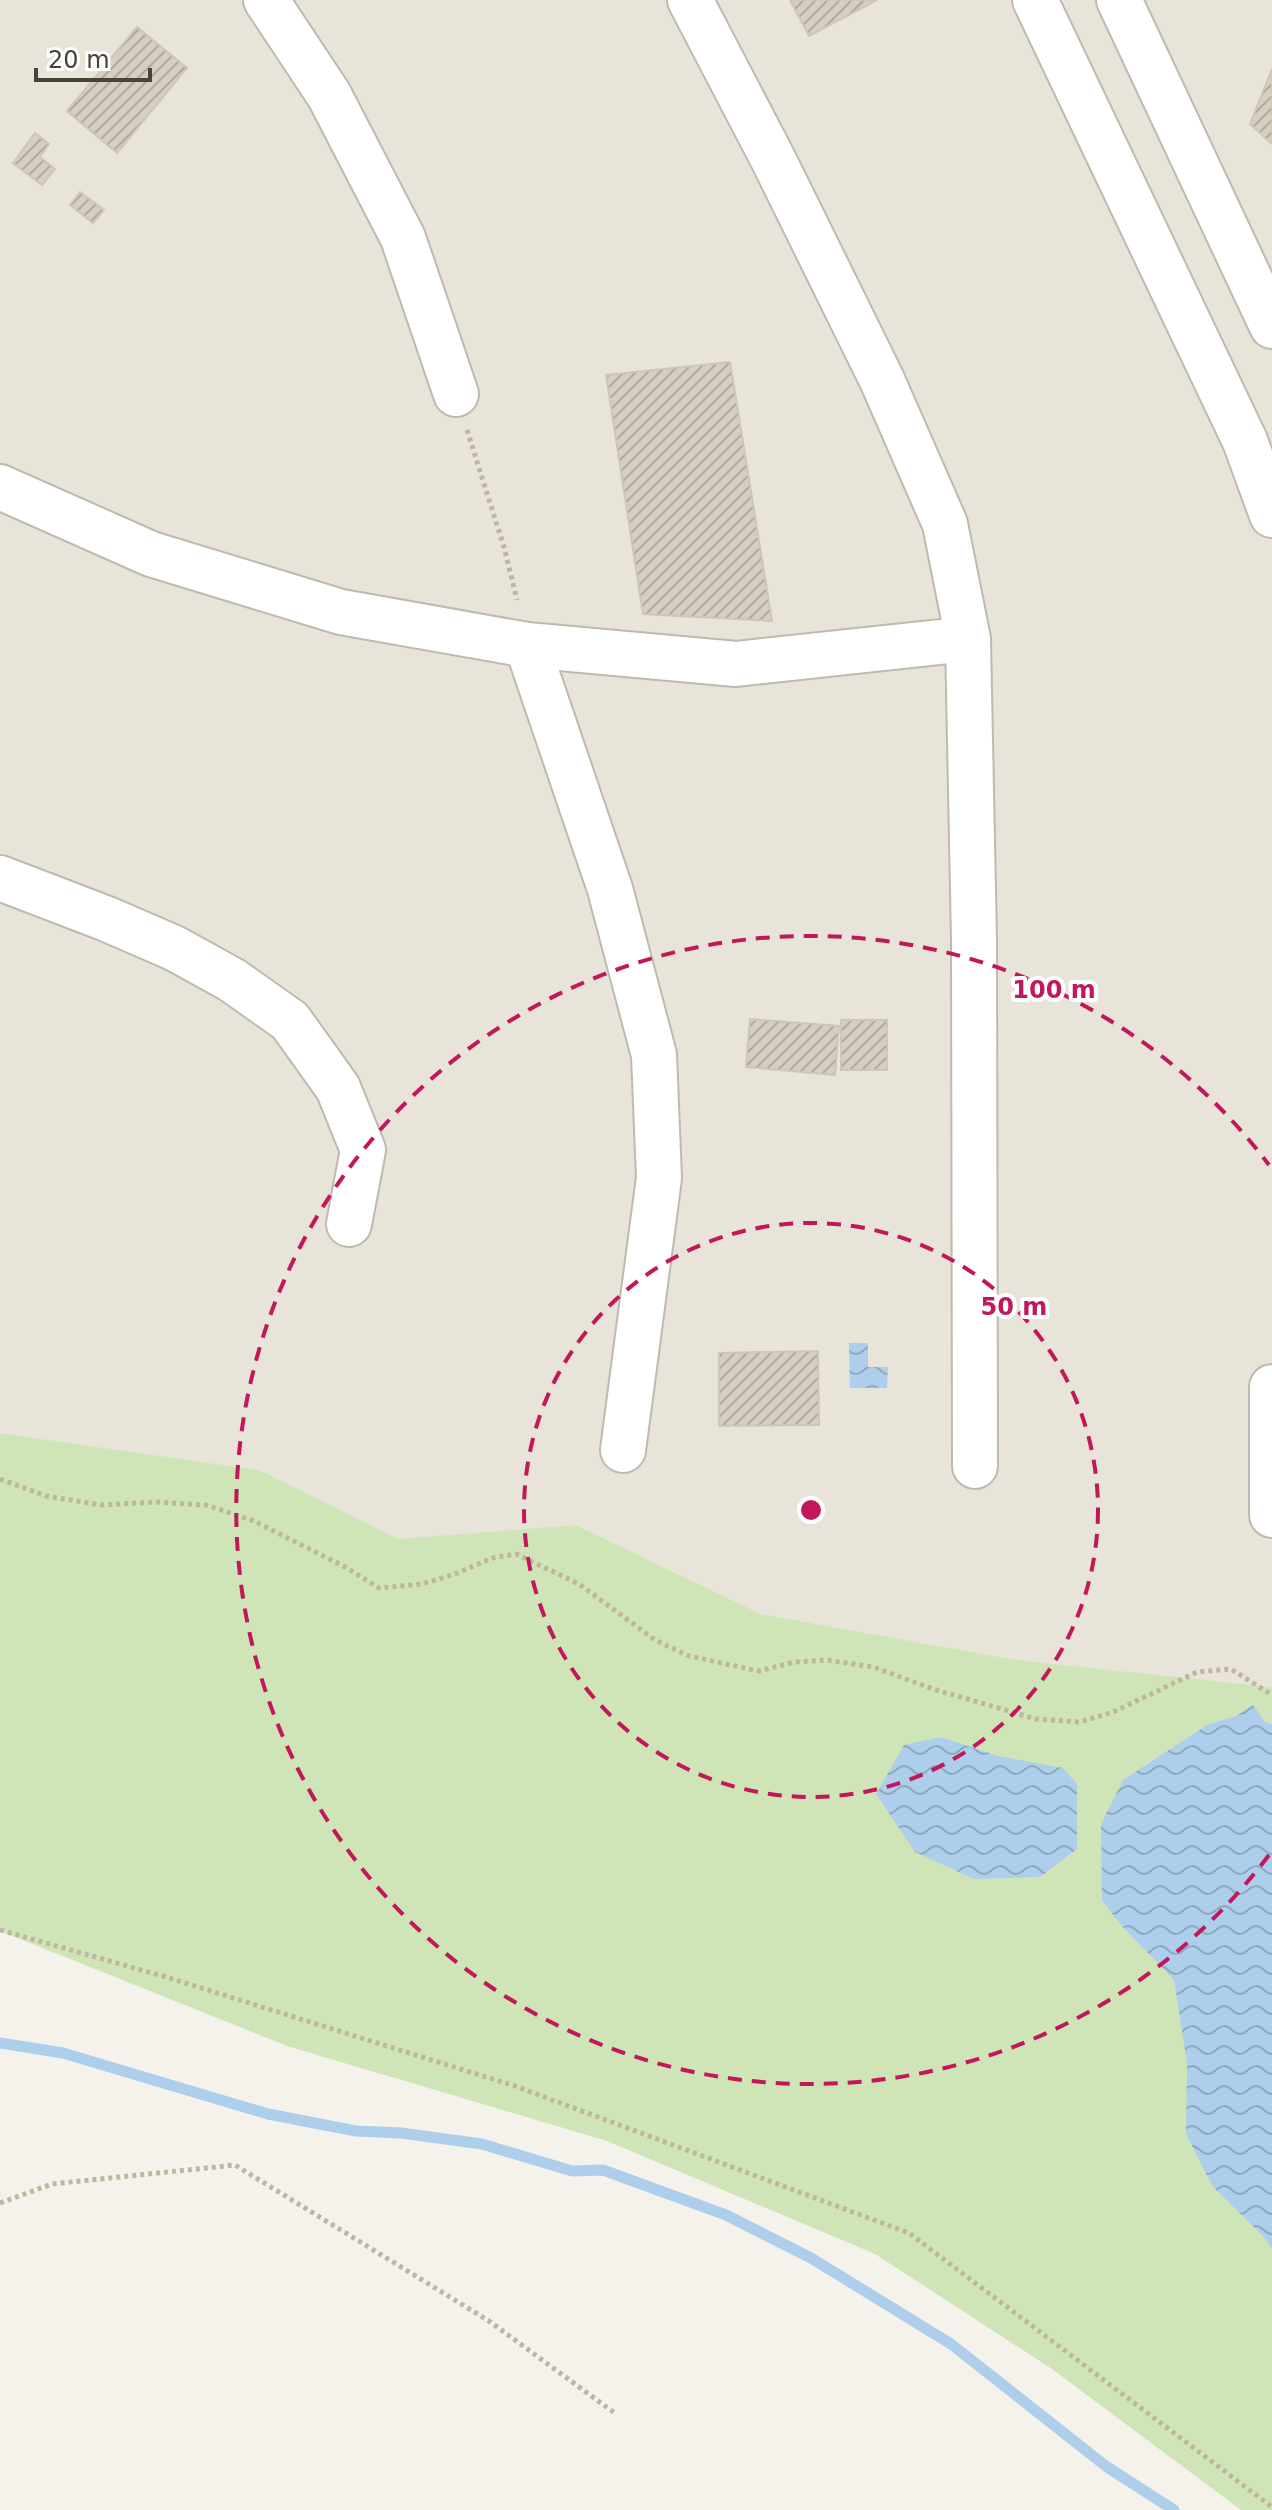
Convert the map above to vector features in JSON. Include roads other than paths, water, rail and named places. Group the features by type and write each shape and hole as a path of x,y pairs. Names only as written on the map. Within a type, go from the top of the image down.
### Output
{"street":[{"path":"266,0 329,95 403,238 456,394"},
{"path":"690,0 882,380 939,510 945,524 968,639 974,941 975,1466"},
{"path":"1035,0 1245,441 1270,504"},
{"path":"1119,0 1272,326"},
{"path":"0,487 151,554 341,612 527,645 736,664 968,639"},
{"path":"527,645 610,889 654,1055 659,1178 623,1450"},
{"path":"0,878 174,948 232,980 290,1021 338,1088 363,1150 349,1224"},
{"path":"1272,1387 1272,1515"}],"water":[{"path":"849,1343 868,1343 868,1367 888,1367 887,1388 850,1388"},
{"path":"1253,1705 1265,1722 1272,1724 1272,2249 1264,2237 1213,2187 1186,2134 1187,2063 1174,1980 1119,1923 1102,1900 1101,1824 1123,1780 1207,1725 1236,1716"},
{"path":"941,1737 998,1756 1063,1768 1077,1784 1077,1849 1040,1877 974,1879 915,1852 876,1794 904,1745"}],"waterway":[{"path":"0,2043 63,2053 268,2114 356,2131 401,2133 482,2144 572,2171 603,2170 726,2215 811,2258 951,2344 1107,2467 1174,2510"}]}
